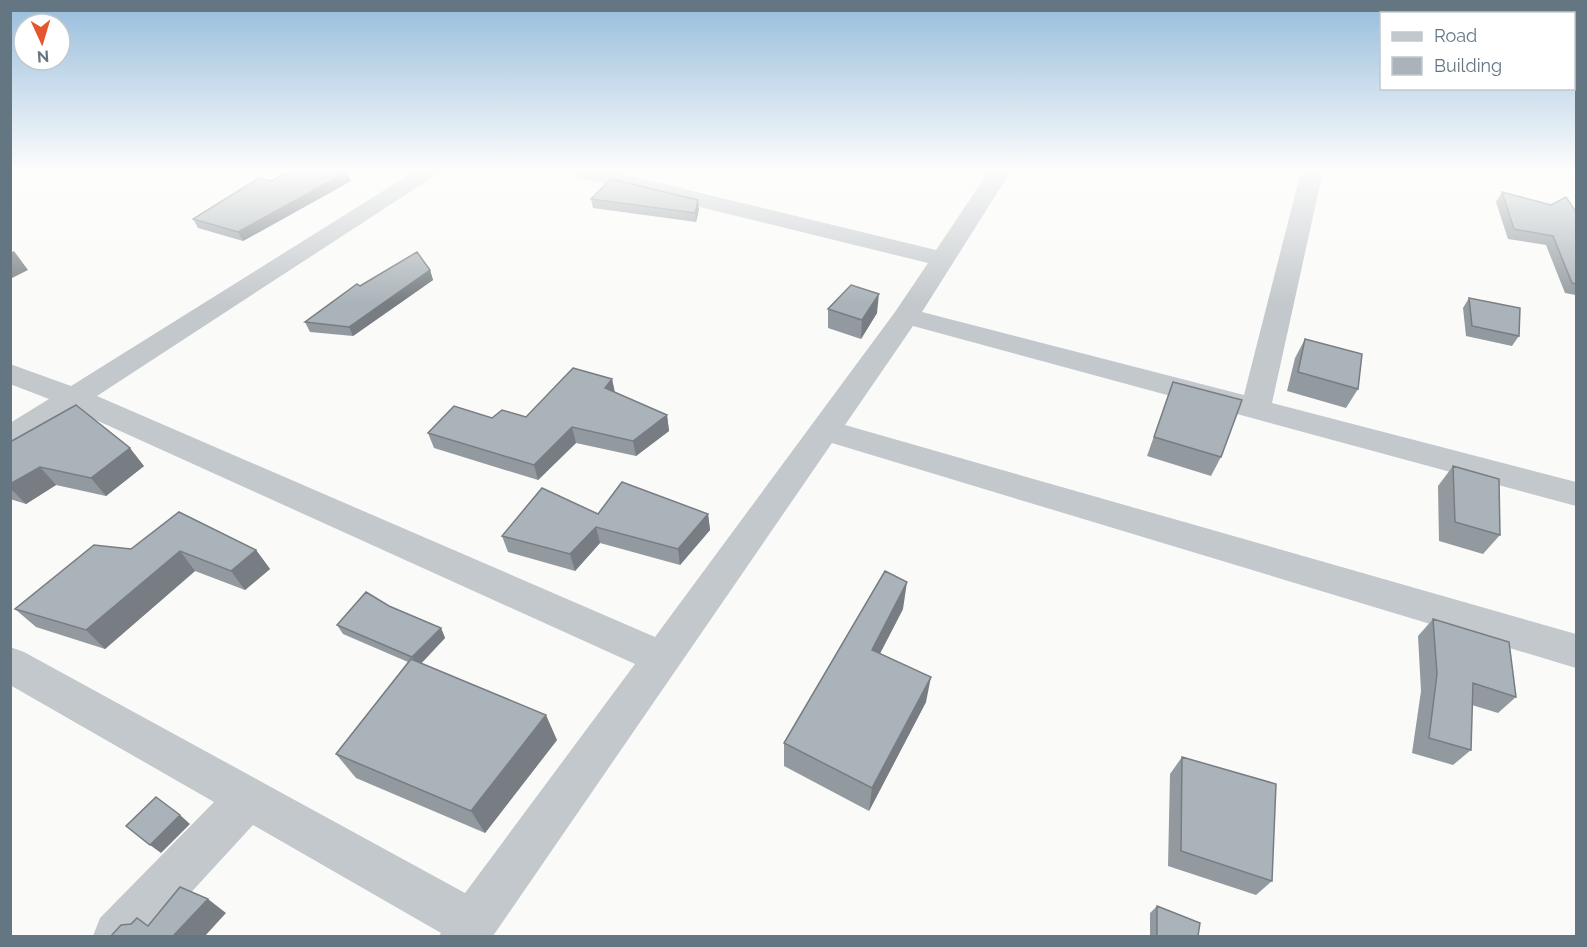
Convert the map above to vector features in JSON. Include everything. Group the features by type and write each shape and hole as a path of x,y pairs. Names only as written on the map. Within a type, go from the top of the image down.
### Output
{"street":[{"path":"10,438 361,215"},
{"path":"763,215 943,259"},
{"path":"10,664 248,798 469,930 906,316 971,215"},
{"path":"1256,408 1302,215"},
{"path":"906,316 1576,494"},
{"path":"10,373 74,398 662,658"},
{"path":"825,429 1576,651"},
{"path":"118,936 248,798"}],"building":[{"path":"199,215 269,215 238,232 193,219"},
{"path":"1510,215 1576,215 1576,284 1572,283 1553,236 1514,229"},
{"path":"417,252 430,270 349,327 305,322 357,284 360,286"},
{"path":"851,285 879,294 862,320 828,309"},
{"path":"1469,298 1520,308 1519,336 1472,326"},
{"path":"1305,339 1362,354 1358,389 1298,372"},
{"path":"573,368 612,379 605,388 667,415 633,441 572,427 534,465 428,433 454,406 492,418 502,410 526,417"},
{"path":"1173,382 1242,400 1221,457 1154,437"},
{"path":"76,405 130,448 91,478 40,467 10,484 10,442"},
{"path":"1453,466 1499,479 1500,535 1455,522"},
{"path":"622,482 708,514 678,549 596,527 570,554 502,536 542,488 598,514"},
{"path":"179,512 256,550 231,571 180,551 86,630 15,609 94,545 131,549"},
{"path":"885,571 907,582 872,650 931,677 872,788 784,743"},
{"path":"366,592 389,606 441,628 412,657 337,625"},
{"path":"1433,619 1509,642 1516,697 1473,683 1471,750 1429,738 1437,674"},
{"path":"411,659 546,715 471,811 336,754"},
{"path":"1182,757 1276,784 1272,881 1181,851"},
{"path":"156,797 180,815 150,845 126,826"},
{"path":"180,887 208,899 173,936 111,936 121,925 131,924 137,918 148,926"},
{"path":"1157,906 1200,923 1198,936 1157,936"}]}
